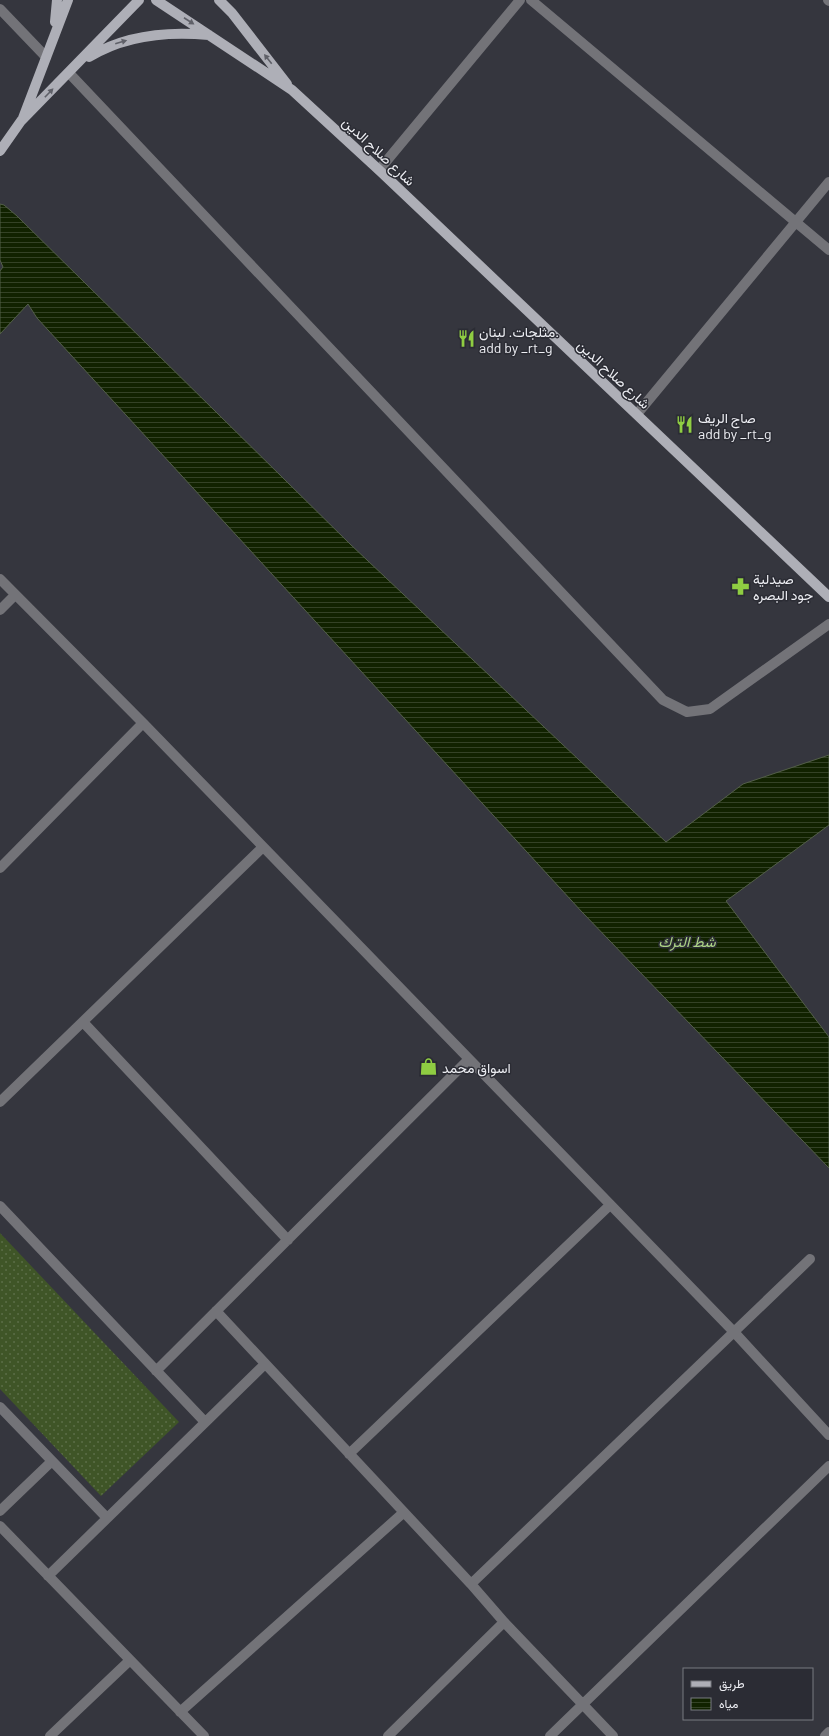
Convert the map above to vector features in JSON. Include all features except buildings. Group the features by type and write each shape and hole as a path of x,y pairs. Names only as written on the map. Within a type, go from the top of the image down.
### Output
{"main road":[{"path":"53,39 57,0"},
{"path":"21,121 68,0"},
{"path":"0,151 21,121 139,0"},
{"name":"شارع صلاح الدين","path":"156,0 292,90 379,170 829,596"},
{"name":"شارع صلاح الدين","path":"220,0 292,90"},
{"path":"71,70 104,48 134,38 156,34 179,33 209,35"}],"street":[{"path":"379,170 520,0"},
{"path":"532,0 829,250"},
{"path":"0,9 46,57"},
{"path":"71,70 663,700 688,712 710,709 829,624"},
{"path":"637,414 829,182"},
{"path":"0,579 143,723 734,1332 829,1436"},
{"path":"0,610 15,594"},
{"path":"0,868 143,723"},
{"path":"0,1102 262,847"},
{"path":"83,1022 288,1240"},
{"path":"156,1372 469,1059"},
{"path":"349,1454 610,1205"},
{"path":"0,1206 205,1422"},
{"path":"471,1584 810,1259"},
{"path":"216,1311 403,1513 471,1584 504,1622 613,1736"},
{"path":"48,1576 265,1364"},
{"path":"0,1407 107,1518"},
{"path":"0,1511 52,1461"},
{"path":"550,1736 829,1466"},
{"path":"180,1712 403,1513"},
{"path":"0,1526 204,1736"},
{"path":"388,1736 504,1622"},
{"path":"50,1736 130,1660"},
{"path":"825,1736 829,1732"}],"shaded area":[{"path":"0,1233 179,1422 101,1496 0,1389"}],"water":[{"name":"شط الترك","path":"0,204 4,205 17,216 350,544 666,842 743,784 829,755 829,825 726,901 829,1037 829,1168 582,912 37,318 28,304 0,334 0,271 3,267 0,260"}],"place":[{"name":"مثلجات. لبنان. add by _rt_g","path":"466,339"},
{"name":"صاج الريف add by _rt_g","path":"685,425"},
{"name":"صيدلية جود البصره","path":"740,586"},
{"name":"اسواق محمد","path":"429,1067"}]}
